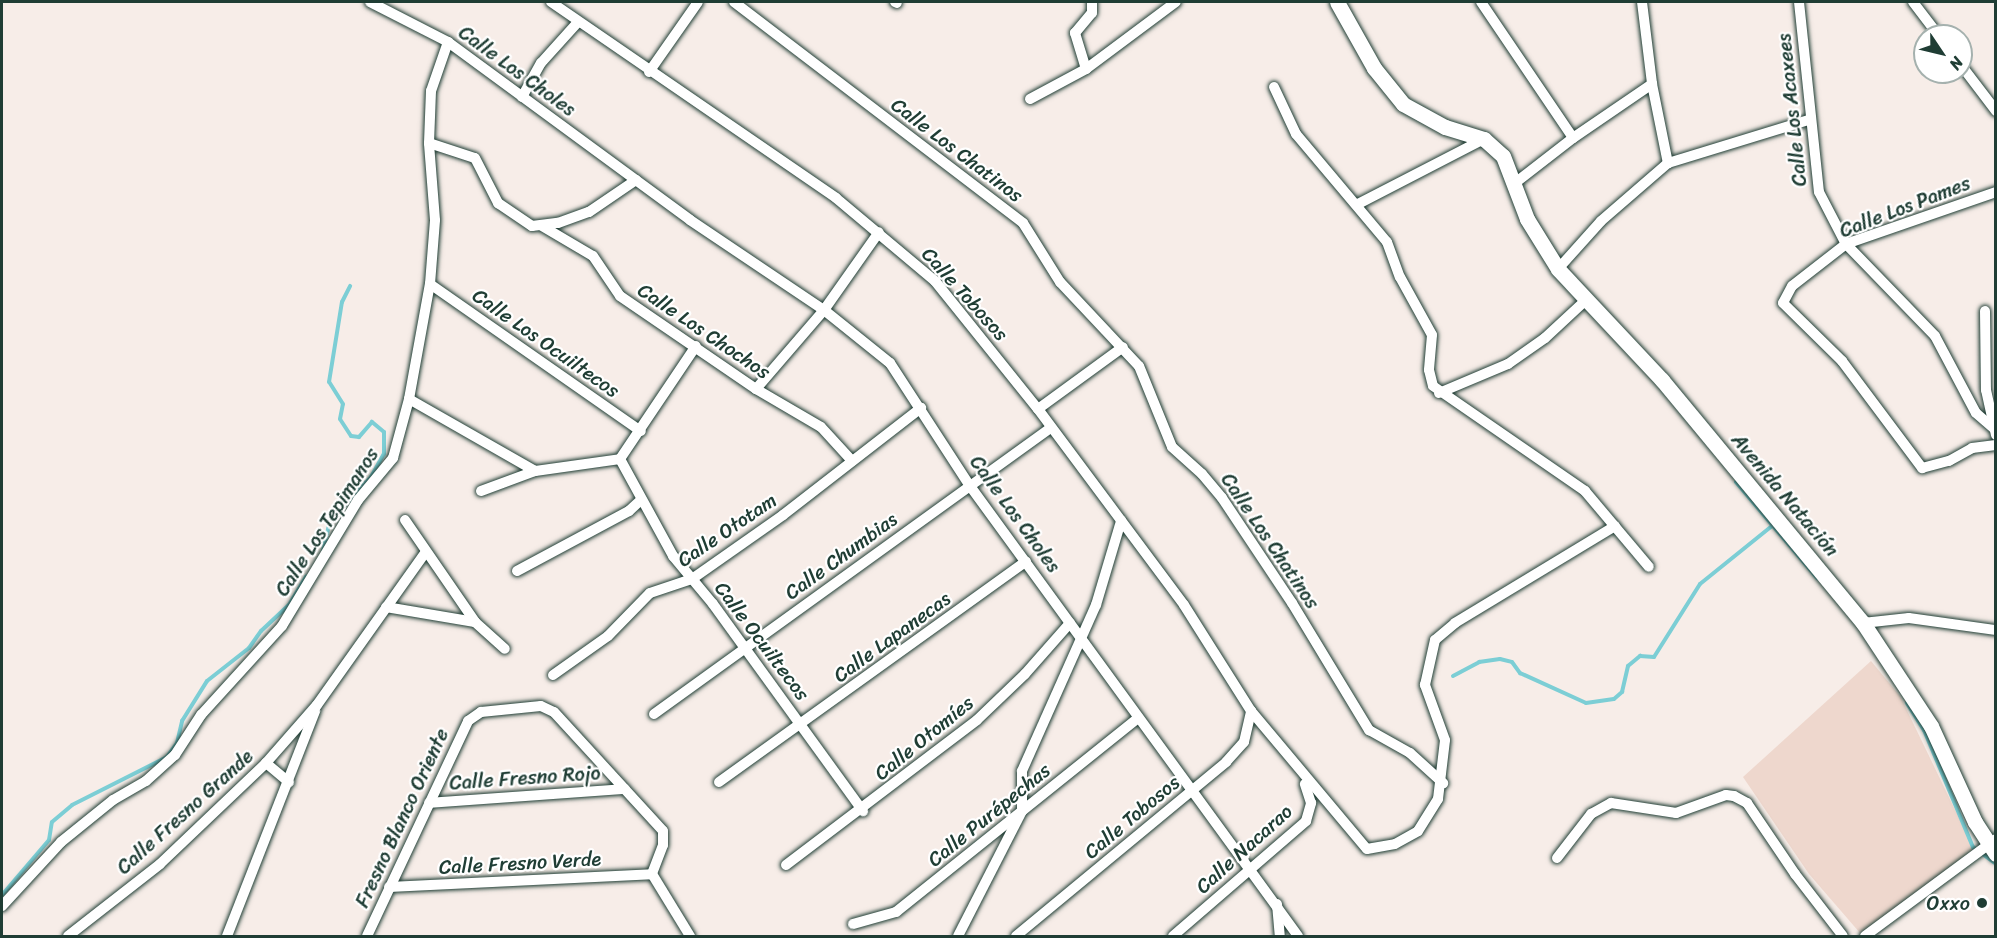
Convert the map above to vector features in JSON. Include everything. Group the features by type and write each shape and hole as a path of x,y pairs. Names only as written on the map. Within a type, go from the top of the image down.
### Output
{"street":[{"name":"Calle Los Choles","path":"370,2 448,42 636,180 824,310 890,363 970,486 1138,718 1277,903 1298,936"},
{"name":"Calle Tobosos","path":"551,2 649,72 836,198 879,232 948,296 1038,409 1184,605 1251,711 1302,777 1362,847 1372,850 1395,844 1418,831 1429,818 1443,783"},
{"path":"649,72 698,2"},
{"name":"Calle Los Chatinos","path":"734,2 969,185 1012,213 1060,282 1139,366 1172,447 1202,474 1222,498 1292,603 1369,730 1410,753 1443,783"},
{"path":"1086,69 1075,33 1092,13 1092,2"},
{"path":"1030,99 1086,69 1176,2"},
{"path":"1337,2 1374,68 1403,104 1445,127 1484,139"},
{"path":"1481,2 1572,138"},
{"path":"1642,2 1652,84 1668,163"},
{"name":"Calle Los Acaxees","path":"1799,2 1809,120 1819,192 1846,244 1935,336 1976,413 1994,431"},
{"path":"1913,2 1930,24"},
{"path":"522,97 541,63 578,22"},
{"name":"Calle Los Tepimanos","path":"2,906 61,842 113,800 146,781 174,755 201,715 282,626 358,500 393,458 410,399 430,284 435,220 429,143 431,91 448,42"},
{"path":"1973,81 1995,111"},
{"path":"1515,183 1572,138 1652,84"},
{"path":"1274,87 1296,134 1358,204 1387,242 1408,292 1427,320 1432,335 1430,378 1439,393 1585,491 1649,567"},
{"path":"1983,94 1995,100"},
{"path":"1558,269 1601,222 1668,163 1809,120"},
{"path":"1358,204 1484,139"},
{"name":"Avenida Natación","path":"1484,139 1503,156 1527,219 1558,269 1662,380 1863,623 1931,726 1993,847"},
{"path":"429,143 475,158 498,203 523,223 542,226 589,212 636,180"},
{"name":"Calle Los Pames","path":"1995,192 1846,244 1792,286 1784,298 1788,311 1842,361 1906,452 1922,468 1949,460 1972,448 1995,445"},
{"name":"Calle Los Chochos","path":"542,226 587,252 620,296 756,388 821,427 852,460"},
{"path":"756,388 824,310 879,232"},
{"name":"Calle Los Ocuiltecos","path":"430,284 641,431"},
{"path":"1439,393 1508,364 1545,338 1586,300"},
{"path":"1985,311 1986,390 1994,431"},
{"path":"481,491 535,471 621,459 696,346"},
{"path":"1038,409 1122,347"},
{"path":"410,399 535,471"},
{"name":"Calle Ototam","path":"553,675 608,636 650,593 692,579 921,408"},
{"name":"Calle Chumbias","path":"654,714 1050,428"},
{"name":"Calle Ocuiltecos","path":"621,459 673,556 745,647 863,811"},
{"path":"517,571 629,511 641,500"},
{"path":"405,520 425,554 475,622 505,649"},
{"path":"958,936 1022,811 1022,771 1081,638 1112,561 1121,521"},
{"path":"1443,783 1445,740 1425,685 1435,640 1455,623 1615,526"},
{"name":"Calle Fresno Grande","path":"68,936 160,864 266,763 317,705 425,554"},
{"name":"Calle Lapanecas","path":"719,782 803,725 1026,561"},
{"path":"386,607 475,622"},
{"path":"1863,623 1909,618 1995,630"},
{"name":"Calle Otomíes","path":"786,865 863,811 999,699 1070,623"},
{"name":"Calle Fresno Grande","path":"227,936 289,782 317,705"},
{"name":"Fresno Blanco Oriente","path":"367,936 472,717 505,708 547,707 624,789"},
{"name":"Calle Tobosos","path":"1016,936 1193,790 1241,746 1251,711"},
{"name":"Calle Purépechas","path":"853,924 897,912 1138,718"},
{"path":"266,763 289,782"},
{"name":"Calle Nacarao","path":"1173,936 1309,816 1311,803 1302,777"},
{"path":"624,789 663,831 663,845 652,874 690,936"},
{"name":"Calle Fresno Rojo","path":"429,803 624,789"},
{"path":"1557,858 1591,814 1611,803 1676,813 1726,795 1734,796 1747,803 1795,874 1843,936"},
{"path":"1865,936 1993,847"},
{"name":"Calle Fresno Verde","path":"389,887 652,874"},
{"path":"1277,903 1280,936"}],"shaded area":[{"path":"1871,661 1900,696 1975,851 1860,933 1809,874 1743,777"}],"waterway":[{"path":"323,551 330,521 371,477 384,454 384,432 372,422 359,437 351,436 340,419 343,404 329,382 342,302 350,286"},
{"path":"1736,482 1817,578"},
{"path":"1453,676 1479,662 1500,659 1512,662 1520,673 1586,703 1614,699 1622,692 1628,666 1640,656 1654,657 1700,584 1772,526"},
{"path":"2,895 49,840 52,822 72,805 167,757 177,743 182,721 207,681 249,648 261,631 289,605 306,577"},
{"path":"1907,703 1924,730 1973,847 1996,864"}],"place":[{"name":"Oxxo","path":"1982,903"}]}
